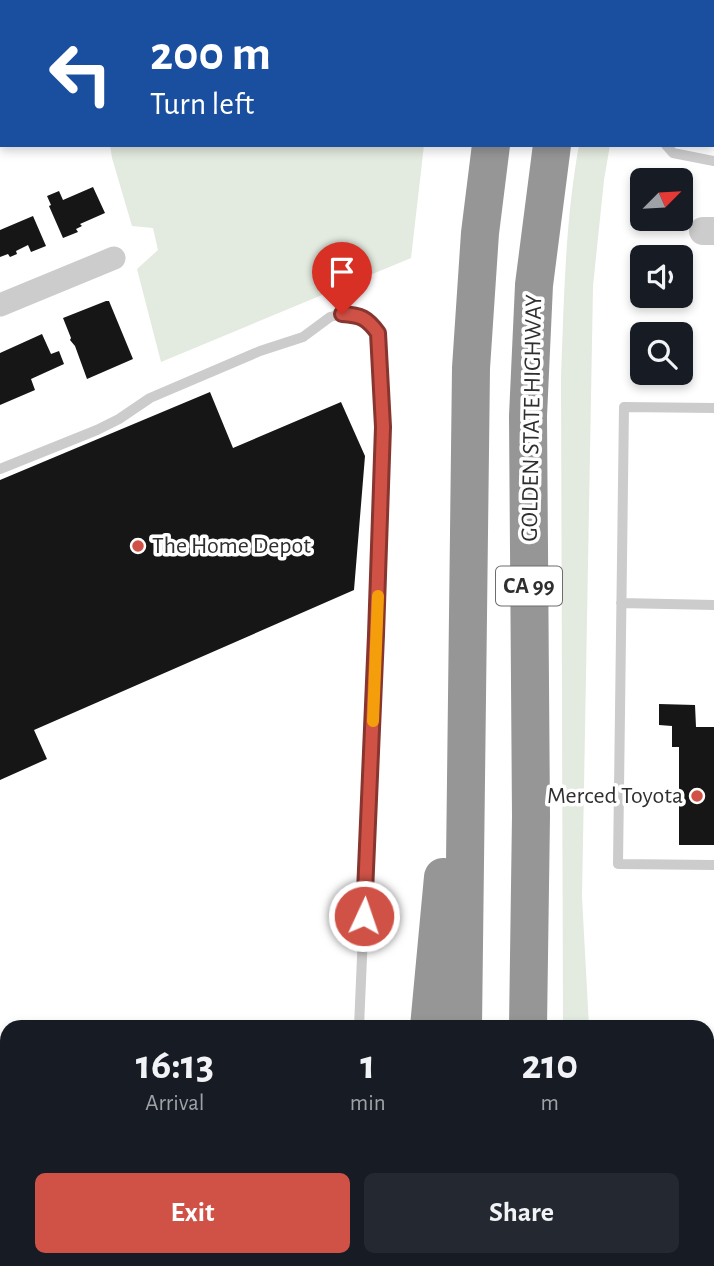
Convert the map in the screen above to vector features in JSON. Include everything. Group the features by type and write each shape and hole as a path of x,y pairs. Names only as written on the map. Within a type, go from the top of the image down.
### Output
{"highway":[{"name":"CA 99","path":"463,1020 471,368 480,233 491,147"},
{"name":"GOLDEN STATE HIGHWAY","path":"528,1020 531,816 528,416 534,285 552,147"},
{"path":"430,1020 441,889 469,656"},
{"path":"531,816 540,1020"}],"street":[{"path":"0,305 114,258"}],"lane":[{"path":"668,147 673,153 714,161"},
{"path":"0,469 97,430 150,398 260,351 303,337 330,317 355,314 369,321 378,333 383,440 359,1020"},
{"path":"714,408 624,407 618,864 714,865"},
{"path":"621,603 714,605"}],"shaded area":[{"path":"110,147 424,147 411,258 161,362 137,269 158,250 153,228 132,226"},
{"path":"579,147 610,147 593,286 582,897 589,1020 563,1020 561,377 564,290"}],"building":[{"path":"93,187 105,213 80,224 82,226 76,229 78,232 63,238 47,196 59,191 63,200"},
{"path":"33,216 46,246 31,252 28,245 10,257 8,254 0,257 0,230"},
{"path":"109,301 133,359 87,379 63,318"},
{"path":"42,334 51,354 59,351 64,364 31,379 35,390 0,405 0,353"},
{"name":"The Home Depot","path":"210,392 233,448 341,402 365,456 354,590 34,730 47,759 0,780 0,480"},
{"name":"Merced Toyota","path":"659,704 695,705 696,727 714,727 714,845 679,845 679,747 672,747 672,726 659,725"}],"slow traffic":[{"path":"373,721 378,596"}],"place":[{"name":"The Home Depot","path":"138,546"},
{"name":"Merced Toyota","path":"697,796"}],"route":[{"path":"342,314 355,314 369,321 378,333 383,427 364,916"}]}
